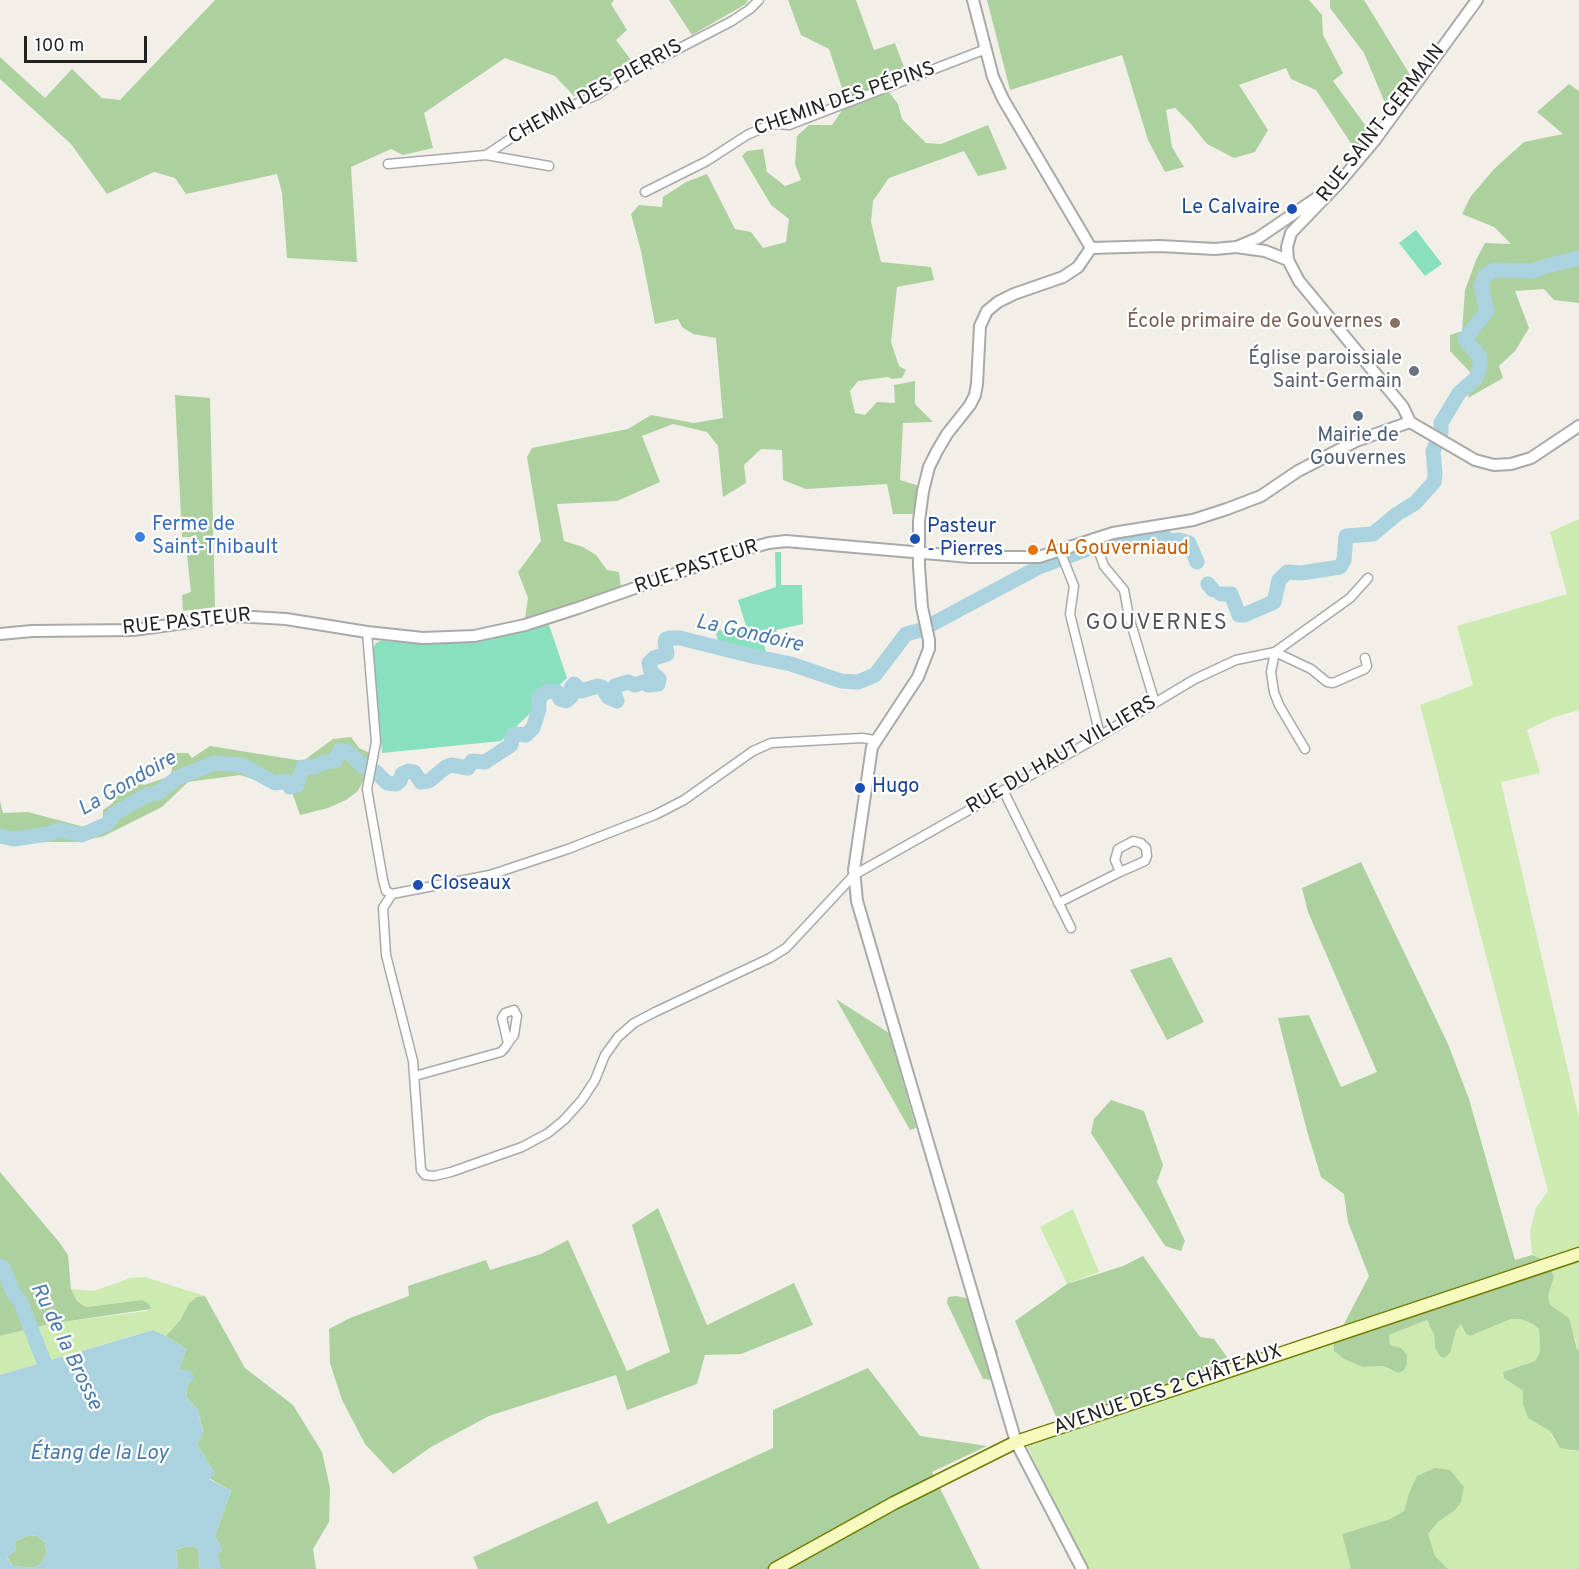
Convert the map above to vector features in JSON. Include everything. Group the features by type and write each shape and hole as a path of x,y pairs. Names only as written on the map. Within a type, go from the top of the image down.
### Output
{"main road":[{"name":"AVENUE DES 2 CHÂTEAUX","path":"775,1569 894,1503 1016,1442 1579,1254"}],"street":[{"name":"CHEMIN DES PIERRIS","path":"388,164 486,155 538,120 597,95 622,78 732,21 759,0"},
{"path":"973,0 993,77 1003,99 1091,248"},
{"name":"RUE SAINT-GERMAIN","path":"1288,260 1287,247 1291,234 1375,140 1477,0"},
{"name":"CHEMIN DES PÉPINS","path":"645,192 707,161 747,135 765,127 789,124 986,49"},
{"path":"486,155 549,166"},
{"path":"1236,247 1258,238 1314,199 1334,188"},
{"path":"1082,1569 1016,1442 857,901 854,875 872,747 923,668 929,649 919,553 919,521 923,491 929,467 947,434 975,395 980,326 987,311 998,302 1014,294 1063,278 1078,267 1091,248 1111,246 1215,249 1236,247 1265,251 1288,260 1299,281 1403,407 1410,422 1475,460 1484,464 1502,465 1531,458 1579,426"},
{"name":"RUE PASTEUR","path":"0,634 32,631 133,630 235,616 286,619 367,632 434,638 474,636 578,608 769,543 786,541 919,553 1032,558 1062,557 1128,530 1193,520 1261,496 1298,471 1356,441 1410,422"},
{"path":"1096,544 1104,566 1124,590 1129,617 1155,703"},
{"path":"1062,557 1074,587 1070,616 1100,735"},
{"path":"1305,749 1279,705 1274,692 1271,672 1275,652 1350,598 1368,578"},
{"path":"367,632 376,742 367,789 386,891 392,894 490,875 568,849 656,815 684,800 753,751 771,744 862,738 875,740"},
{"path":"1275,652 1311,669 1327,682 1333,683 1365,669 1367,666 1365,658"},
{"name":"RUE DU HAUT VILLIERS","path":"415,1076 420,1164 425,1175 434,1176 451,1172 522,1147 548,1133 564,1120 582,1100 595,1080 605,1055 626,1030 655,1012 738,974 786,948 854,875 1195,679 1236,660 1275,652"},
{"path":"1004,790 1071,928"},
{"path":"1058,903 1120,872"},
{"path":"392,894 383,908 386,955 415,1076 496,1054 508,1043"}],"green space":[{"path":"215,0 614,0 611,4 627,30 616,40 634,64 574,96 555,76 505,58 424,113 433,148 403,155 391,149 351,167 357,262 287,258 282,193 277,174 186,194 175,178 154,172 107,194 71,144 0,79 0,57 45,98 72,69 102,98 120,100"},
{"path":"669,0 748,0 746,4 692,35"},
{"path":"788,0 856,0 874,50 895,43 908,78 889,92 898,104 902,119 926,143 941,144 988,125 1007,169 978,176 964,151 889,178 873,201 871,222 881,262 931,267 934,280 897,287 891,342 899,366 906,370 902,378 888,377 858,381 850,391 855,413 865,415 877,402 895,403 894,385 915,381 915,404 933,422 903,423 900,480 926,488 921,514 893,514 887,484 806,489 783,480 782,450 761,449 744,465 746,483 723,497 718,446 707,432 673,424 642,436 660,482 617,501 557,504 564,541 583,547 596,555 607,570 619,572 621,588 564,608 525,618 528,598 518,572 541,541 527,457 532,448 628,429 651,415 694,423 723,418 716,338 693,334 682,327 678,319 655,324 641,251 631,214 639,205 662,207 663,197 686,182 707,174 735,229 751,232 763,248 786,242 789,219 771,205 742,156 747,151 763,149 767,172 785,186 801,180 795,164 797,136 809,125 832,125 843,109 845,97 829,49 801,35"},
{"path":"987,0 1309,0 1322,15 1323,35 1343,73 1333,81 1371,133 1356,151 1316,90 1291,79 1286,68 1239,85 1268,130 1255,152 1234,158 1207,144 1175,108 1166,110 1172,147 1184,167 1165,172 1148,140 1122,55 1010,90"},
{"path":"1330,0 1364,0 1412,78 1387,108 1364,53 1330,8"},
{"path":"1569,84 1579,91 1579,303 1554,300 1544,289 1515,291 1529,328 1515,351 1499,366 1503,378 1468,398 1471,373 1450,351 1450,335 1462,331 1465,290 1485,243 1511,244 1494,227 1462,214 1471,196 1494,169 1524,142 1563,134 1537,112"},
{"path":"1416,230 1442,264 1425,276 1399,243"},
{"path":"175,395 210,398 215,607 183,611 182,595 191,592 187,555 195,555 193,537 182,537"},
{"path":"1579,519 1579,710 1552,718 1527,730 1540,773 1501,782 1579,1118 1579,1350 1576,1340 1550,1306 1548,1296 1554,1277 1549,1261 1532,1255 1530,1231 1536,1208 1548,1191 1420,705 1473,685 1457,626 1567,594 1550,532"},
{"path":"775,552 781,552 781,585 802,585 803,624 776,630 779,640 764,645 768,658 720,646 715,631 746,626 738,600 776,587"},
{"path":"549,625 567,678 501,741 382,753 373,648 376,643 380,641 462,643"},
{"path":"351,737 359,748 372,754 365,777 358,791 346,800 328,808 300,815 292,792 240,775 188,782 162,807 104,836 78,842 0,842 0,801 3,813 28,812 88,828 103,822 103,810 113,803 114,792 135,779 144,785 171,776 174,753 188,753 192,758 210,746 303,761 333,739"},
{"path":"1361,862 1448,1044 1469,1099 1515,1260 1532,1255 1548,1261 1554,1277 1548,1296 1550,1305 1569,1318 1579,1350 1579,1451 1560,1448 1550,1431 1528,1418 1523,1404 1523,1391 1504,1378 1503,1372 1535,1361 1540,1352 1539,1329 1533,1324 1520,1319 1511,1319 1470,1336 1466,1334 1461,1324 1456,1331 1450,1353 1444,1358 1435,1348 1434,1335 1427,1320 1389,1335 1390,1345 1401,1348 1407,1355 1404,1370 1398,1373 1383,1366 1363,1367 1344,1359 1334,1351 1334,1343 1369,1276 1348,1222 1344,1194 1321,1177 1278,1018 1309,1015 1341,1087 1377,1072 1308,912 1302,888"},
{"path":"1171,957 1204,1022 1167,1040 1130,970"},
{"path":"836,999 889,1033 916,1128 910,1130"},
{"path":"1111,1100 1144,1111 1163,1165 1157,1182 1185,1241 1181,1251 1165,1246 1091,1133 1094,1119"},
{"path":"0,1172 68,1255 71,1289 77,1301 86,1307 142,1300 149,1304 151,1309 49,1324 0,1336"},
{"path":"658,1208 707,1325 794,1283 813,1325 741,1354 705,1355 697,1384 627,1410 616,1375 489,1416 431,1447 393,1474 365,1444 342,1400 330,1363 329,1329 350,1318 409,1296 408,1286 486,1260 490,1270 541,1254 568,1240 627,1371 670,1352 632,1225"},
{"path":"1073,1209 1099,1272 1067,1284 1040,1227"},
{"path":"1143,1256 1200,1337 1214,1339 1232,1364 1057,1419 1015,1321 1067,1284 1123,1266"},
{"path":"145,1277 205,1296 197,1297 189,1303 181,1319 166,1336 152,1330 0,1375 0,1336 49,1324 147,1311 151,1309 142,1300 86,1307 77,1301 71,1289 94,1291 130,1278"},
{"path":"205,1296 245,1368 293,1405 322,1452 330,1488 329,1522 313,1549 316,1569 206,1569 208,1563 222,1550 215,1536 231,1491 209,1478 215,1474 197,1444 203,1432 198,1410 186,1397 188,1384 179,1369 186,1349 166,1336 181,1319 189,1303 197,1297"},
{"path":"948,1297 971,1299 981,1314 998,1352 993,1380 983,1379 947,1303"},
{"path":"1511,1319 1520,1319 1539,1329 1540,1352 1535,1361 1503,1372 1504,1378 1523,1391 1523,1404 1529,1418 1550,1431 1554,1440 1573,1451 1579,1451 1579,1569 1448,1569 1435,1556 1427,1534 1438,1522 1454,1511 1409,1493 1404,1511 1390,1519 1342,1534 1351,1569 1087,1569 1027,1446 1057,1419 1343,1327 1334,1351 1344,1359 1363,1367 1383,1366 1391,1371 1401,1348 1390,1345 1389,1335 1427,1320 1434,1335 1435,1348 1453,1342 1461,1323 1466,1334 1470,1336"},
{"path":"868,1368 920,1436 987,1446 932,1472 980,1569 478,1569 473,1557 597,1501 608,1524 773,1448 773,1410"},
{"path":"1435,1468 1450,1470 1464,1487 1461,1502 1428,1534 1435,1556 1448,1569 1351,1569 1342,1534 1390,1519 1404,1511 1417,1476"},
{"path":"29,1535 37,1536 45,1542 47,1553 41,1564 33,1568 13,1566 7,1557 16,1550 14,1542"},
{"path":"193,1546 198,1549 200,1569 178,1569 176,1550"}],"water":[{"name":"Étang de la Loy","path":"153,1330 186,1349 179,1369 191,1371 195,1378 188,1384 186,1397 198,1410 203,1433 197,1444 215,1474 209,1479 231,1491 215,1536 222,1550 208,1563 206,1569 200,1569 198,1549 193,1546 176,1550 178,1569 0,1569 0,1375","holes":["29,1535 37,1536 45,1542 47,1553 41,1564 33,1568 13,1566 7,1558 16,1550 14,1542"]}],"waterway":[{"name":"La Gondoire","path":"1402,511 1415,503 1434,482 1433,451 1441,433 1441,423 1459,393 1476,378 1480,357 1465,339 1487,311 1481,286 1485,276 1494,270 1533,271 1579,258"},
{"name":"La Gondoire","path":"1221,594 1231,594 1239,615 1274,602 1279,580 1287,572 1301,573 1340,567 1344,560 1346,536 1373,534 1397,514"},
{"name":"La Gondoire","path":"0,836 14,839 59,830 82,835 107,824 114,814 147,795 158,793 177,778 214,763 242,765 275,783 286,781 290,787 297,785 303,767 314,767 324,762 335,761 340,750 348,752 387,783 396,784 400,781 402,774 409,771 414,772 421,782 429,781 451,765 468,768 472,761 485,762 511,745 514,734 526,735 533,728 539,709 539,697 548,691 557,692 560,699 566,701 571,697 571,688 574,684 581,691 598,686 602,687 608,697 617,701 613,690 615,686 628,682 635,685 643,682 648,685 658,684 659,679 651,672 649,663 654,658 667,654 665,642 670,638 680,638 791,664 841,681 858,682 875,675 906,634 921,630 1039,567 1104,543 1135,534 1154,532"},
{"name":"La Gondoire","path":"1160,532 1169,541 1179,540 1189,543 1197,562"},
{"name":"La Gondoire","path":"1208,584 1213,590"},
{"name":"Ru de la Brosse","path":"0,1266 3,1267 13,1292 21,1303 44,1362 53,1378"},
{"name":"Ru de la Brosse","path":"206,1542 214,1569"}],"place":[{"name":"Le Calvaire","path":"1292,209"},
{"name":"École primaire de Gouvernes","path":"1395,323"},
{"name":"Église paroissiale Saint-Germain","path":"1414,371"},
{"name":"Mairie de Gouvernes","path":"1358,416"},
{"name":"Ferme de Saint-Thibault","path":"140,537"},
{"name":"Pasteur - Pierres","path":"915,539"},
{"name":"Au Gouverniaud","path":"1033,550"},
{"name":"Hugo","path":"860,788"},
{"name":"Closeaux","path":"418,885"}],"district":[{"name":"GOUVERNES","path":"1157,625"}]}
